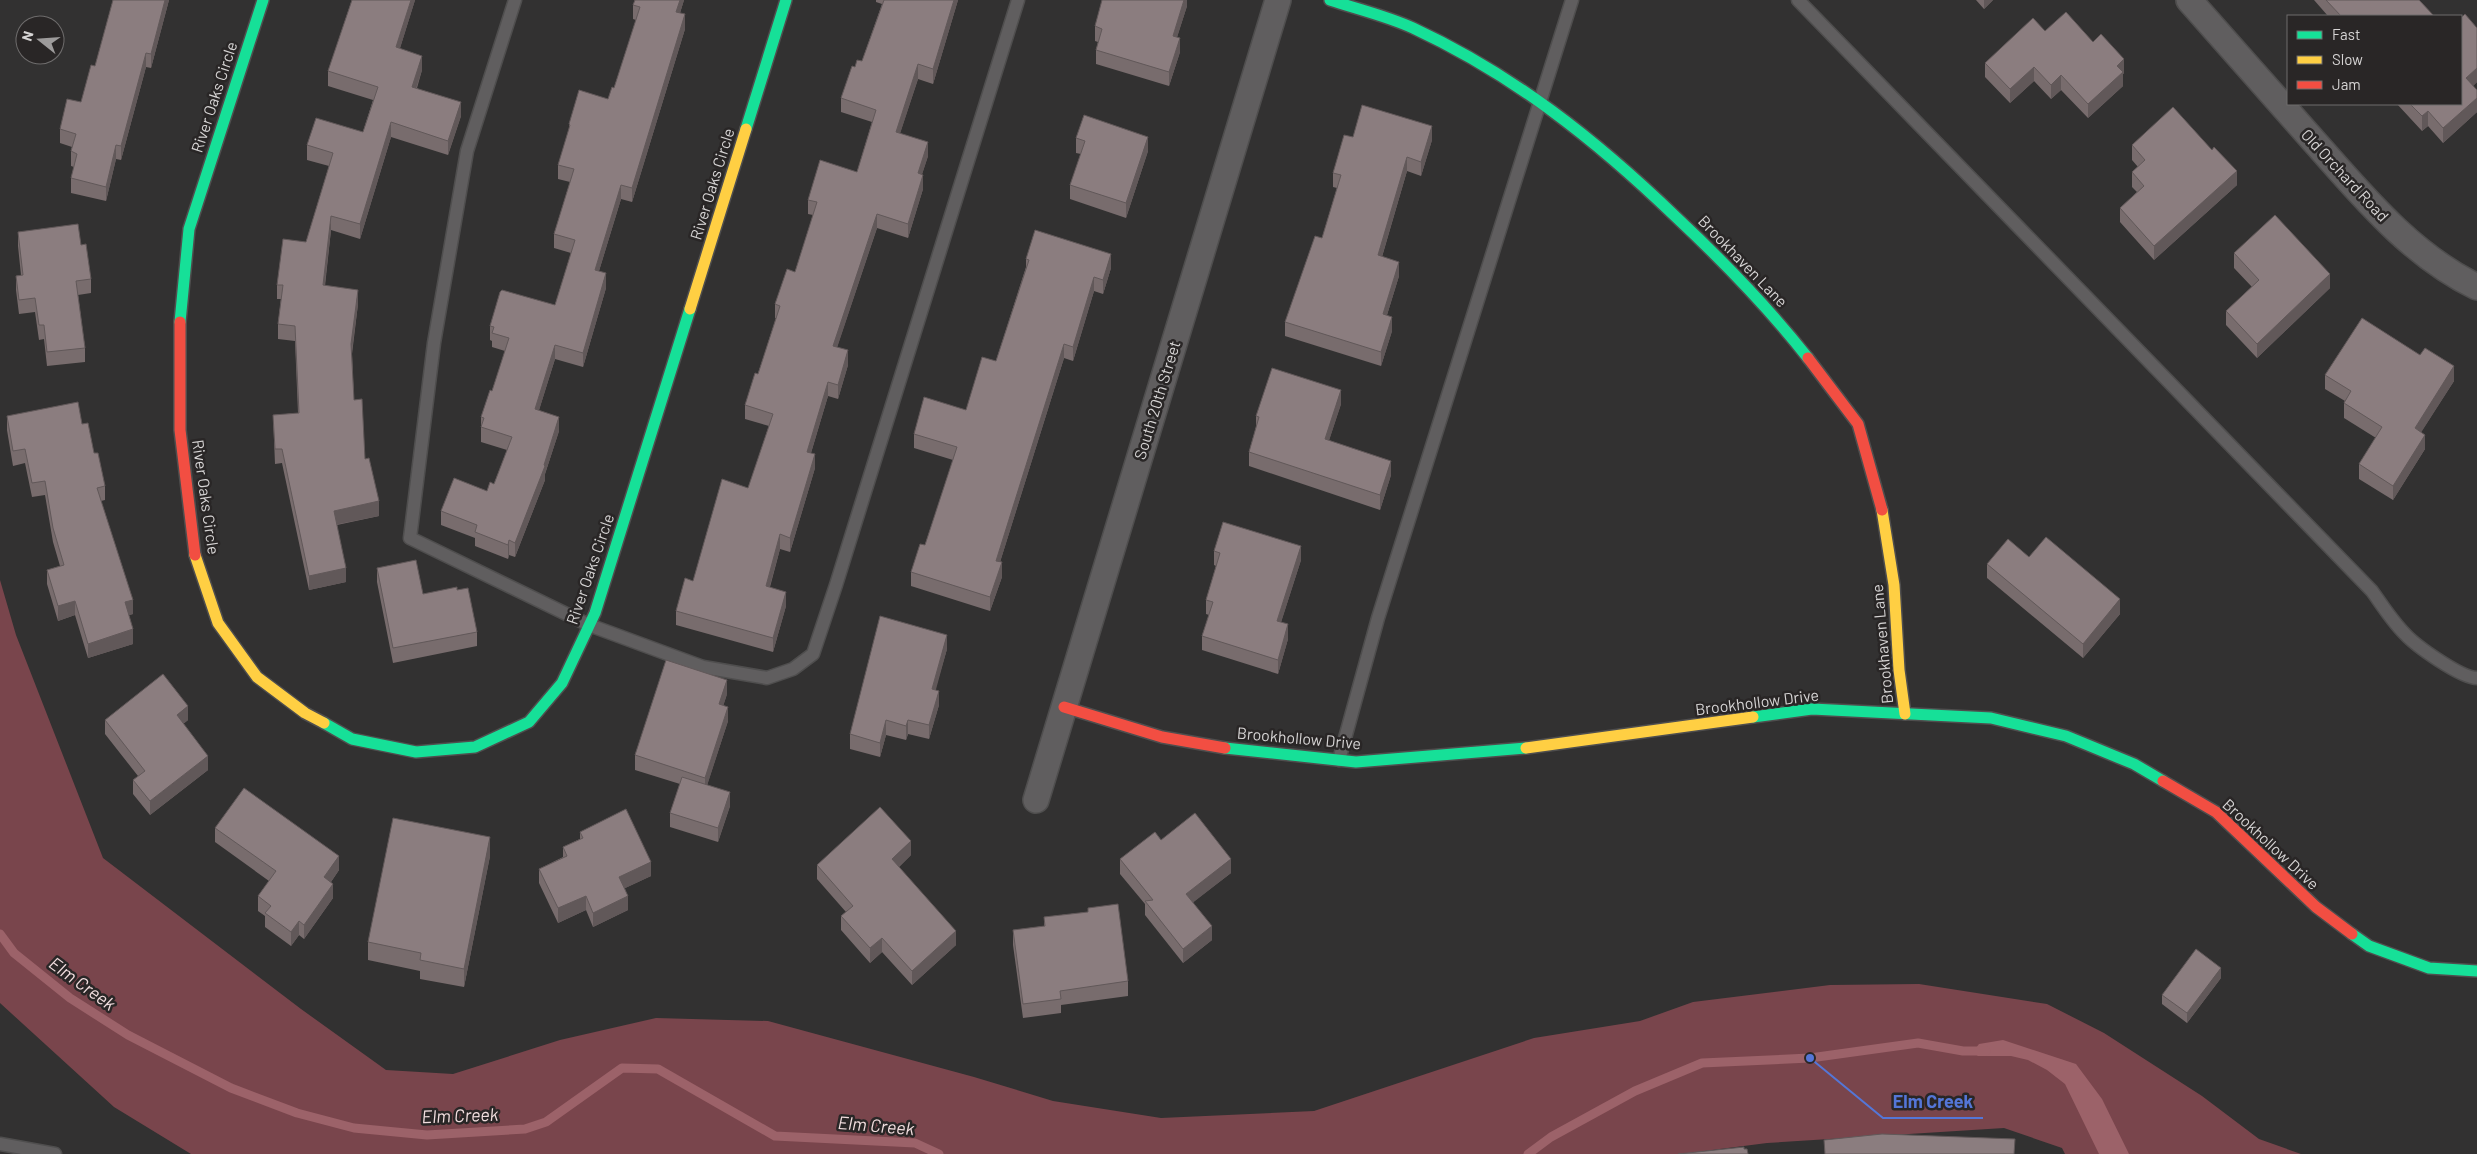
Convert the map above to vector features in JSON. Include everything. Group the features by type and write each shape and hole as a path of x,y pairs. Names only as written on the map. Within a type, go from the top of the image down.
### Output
{"street":[{"name":"River Oaks Circle","path":"263,0 189,228 180,325 180,430 193,550 218,623 257,677 305,713 352,739 416,752 475,748 529,722 562,683 598,604 786,0"},
{"name":"South 20th Street","path":"1036,800 1278,0"},
{"name":"Brookhaven Lane","path":"1330,0 1411,27 1497,72 1563,118 1645,187 1720,258 1782,325 1858,424 1880,501 1894,585 1899,670 1905,714"},
{"name":"Old Orchard Road","path":"2189,0 2370,205 2412,244 2477,287"},
{"name":"Brookhollow Drive","path":"1064,707 1162,737 1225,748 1356,762 1531,748 1812,709 1991,718 2066,736 2134,764 2216,812 2316,907 2369,946 2428,968 2477,971"}],"lane":[{"path":"515,0 467,151 434,343 410,538 589,625 704,667 767,678 793,669 813,654 836,586 1018,0"},
{"path":"1339,760 1378,618 1572,0"},
{"path":"1798,0 2372,591 2405,635 2449,668 2472,678 2477,678"},
{"path":"0,1144 55,1154"}],"shaded area":[{"path":"0,580 16,635 103,858 301,1009 386,1070 453,1074 560,1040 656,1018 768,1021 974,1077 1053,1101 1161,1118 1314,1111 1534,1038 1640,1021 1693,1002 1830,985 1919,984 2047,1004 2104,1033 2202,1096 2259,1139 2301,1154 2065,1154 2062,1148 2004,1128 1767,1143 1681,1154 191,1154 114,1107 0,1003"},
{"path":"2003,1040 2076,1064 2102,1099 2129,1154 2099,1154 2065,1084 2047,1070 2028,1060 2011,1056 1978,1056 1973,1052 1979,1044"}],"building":[{"path":"113,0 165,0 151,54 146,53 121,146 116,145 106,187 71,178 77,154 71,151 76,134 60,129 67,99 81,102 91,65 95,66"},
{"path":"352,0 411,0 396,47 422,56 412,87 461,102 448,141 391,122 360,224 331,216 323,285 358,290 351,344 354,400 362,399 365,459 369,458 379,501 334,511 346,568 309,576 282,449 275,449 273,415 299,413 295,326 278,324 283,285 277,285 283,239 306,242 333,153 307,145 316,118 363,132 378,87 328,71"},
{"path":"635,0 680,0 676,12 685,14 632,188 621,185 595,270 606,273 583,353 555,345 535,409 559,417 545,466 515,543 509,540 508,545 475,532 477,525 441,511 454,478 487,491 490,482 494,484 512,437 481,427 484,418 481,417 490,390 492,391 509,338 492,333 494,327 490,326 502,290 555,305 575,240 554,234 574,169 558,165 579,90 608,99 612,87 614,88 640,7 633,5"},
{"path":"884,0 954,0 933,69 918,64 896,132 928,142 918,173 923,175 908,224 877,214 833,346 848,350 838,385 828,382 807,452 815,454 790,538 780,534 766,586 786,592 773,638 676,611 685,578 693,581 722,479 748,488 773,414 745,405 755,373 758,374 780,306 775,304 787,269 795,272 817,202 808,200 820,160 857,172 876,110 841,98 852,66 855,67 857,60 862,61"},
{"path":"1102,0 1184,0 1173,36 1180,38 1169,72 1096,50 1102,29 1095,26"},
{"path":"2326,0 2419,0 2433,15 2340,15"},
{"path":"2066,12 2093,42 2101,34 2124,59 2117,66 2123,72 2088,104 2061,75 2051,85 2034,67 2010,89 1985,63 2033,18 2045,31"},
{"path":"2465,14 2477,28 2477,68 2466,78 2477,90 2477,98 2443,128 2428,111 2422,116 2411,105 2462,105 2462,17"},
{"path":"1362,105 1432,126 1421,162 1407,157 1378,255 1399,262 1383,314 1392,317 1381,352 1285,322 1315,236 1322,238 1341,175 1333,173 1344,135 1353,137"},
{"path":"2173,107 2212,150 2214,147 2237,171 2154,246 2120,208 2144,186 2132,172 2145,160 2132,145"},
{"path":"1084,115 1148,137 1126,203 1070,185 1085,141 1076,138"},
{"path":"2275,215 2330,274 2257,344 2226,311 2259,280 2234,253"},
{"path":"78,224 81,245 86,244 91,279 76,281 85,348 47,352 44,325 39,325 35,298 19,300 16,276 23,275 18,232"},
{"path":"1035,230 1111,254 1103,280 1094,277 1073,347 1064,344 996,561 1002,562 990,597 911,572 920,544 925,545 957,447 914,434 924,397 966,410 982,357 996,361 1029,260 1026,259"},
{"path":"2362,318 2420,355 2425,348 2454,366 2415,428 2425,435 2393,486 2359,464 2382,427 2344,403 2351,391 2325,375"},
{"path":"1272,368 1341,390 1325,439 1391,461 1380,495 1249,452 1259,417 1256,416"},
{"path":"78,402 82,424 88,423 94,453 98,453 105,486 97,488 133,600 125,602 133,629 88,644 75,601 58,606 47,570 64,565 53,528 45,481 32,483 25,449 13,451 7,416"},
{"path":"1223,522 1301,546 1277,621 1288,624 1278,660 1202,636 1213,602 1206,600 1220,553 1214,551"},
{"path":"2046,537 2120,599 2083,644 1987,564 2008,539 2029,557"},
{"path":"416,560 423,594 457,587 457,590 468,588 477,632 393,648 377,568"},
{"path":"880,616 947,635 932,689 939,691 929,725 908,720 906,726 886,720 880,743 850,734"},
{"path":"666,660 727,680 719,704 728,707 705,778 635,755"},
{"path":"163,674 188,706 177,715 208,756 150,801 133,780 145,771 105,720"},
{"path":"682,777 730,792 718,828 670,813"},
{"path":"244,788 339,856 324,877 333,884 304,925 299,921 291,932 265,913 271,906 258,896 276,871 215,828"},
{"path":"880,807 911,841 892,859 956,931 912,971 882,938 870,948 841,916 853,906 817,865"},
{"path":"626,809 651,862 619,877 628,896 593,913 586,896 558,908 539,869 567,856 563,847 583,838 580,832"},
{"path":"1195,813 1231,859 1186,894 1212,926 1183,949 1145,901 1153,900 1120,859 1155,832 1161,840"},
{"path":"393,818 490,837 464,969 420,960 421,953 368,942"},
{"path":"1118,904 1128,981 1060,991 1061,999 1023,1004 1013,930 1045,926 1044,917 1088,912 1088,908"},
{"path":"2196,949 2221,968 2187,1013 2162,995"},
{"path":"1882,1134 2015,1139 2014,1154 1825,1154 1824,1140"},
{"path":"1744,1147 1744,1149 1747,1149 1748,1154 1678,1154"}],"waterway":[{"name":"Elm Creek","path":"0,934 14,953 70,998 128,1035 231,1088 297,1113 354,1128 427,1135 525,1129 546,1122 622,1068 658,1069 775,1136 915,1143 939,1154"},
{"name":"Elm Creek","path":"1528,1154 1551,1137 1635,1091 1702,1063 1810,1058 1918,1043 1963,1051 1986,1051"}],"traffic: fast":[{"path":"180,322 189,229 263,0"},
{"path":"746,129 786,0"},
{"path":"1330,0 1403,24 1450,46 1520,88 1552,111 1615,162 1694,234 1761,303 1808,358"},
{"path":"324,723 352,739 416,752 475,747 529,722 562,683 595,613 690,309"},
{"path":"1753,717 1812,709 1991,718 2066,736 2134,764 2163,781"},
{"path":"1225,748 1356,762 1526,748"},
{"path":"2352,934 2369,946 2429,968 2477,971"}],"traffic: slow":[{"path":"690,309 746,129"},
{"path":"1882,510 1894,585 1899,670 1905,714"},
{"path":"195,555 218,623 257,677 305,713 324,723"},
{"path":"1526,748 1753,717"}],"traffic: jam":[{"path":"180,322 180,430 195,555"},
{"path":"1808,358 1858,424 1882,510"},
{"path":"1064,707 1162,737 1225,748"},
{"path":"2163,781 2216,812 2316,907 2352,934"}],"place":[{"name":"Elm Creek","path":"1810,1058"}]}
